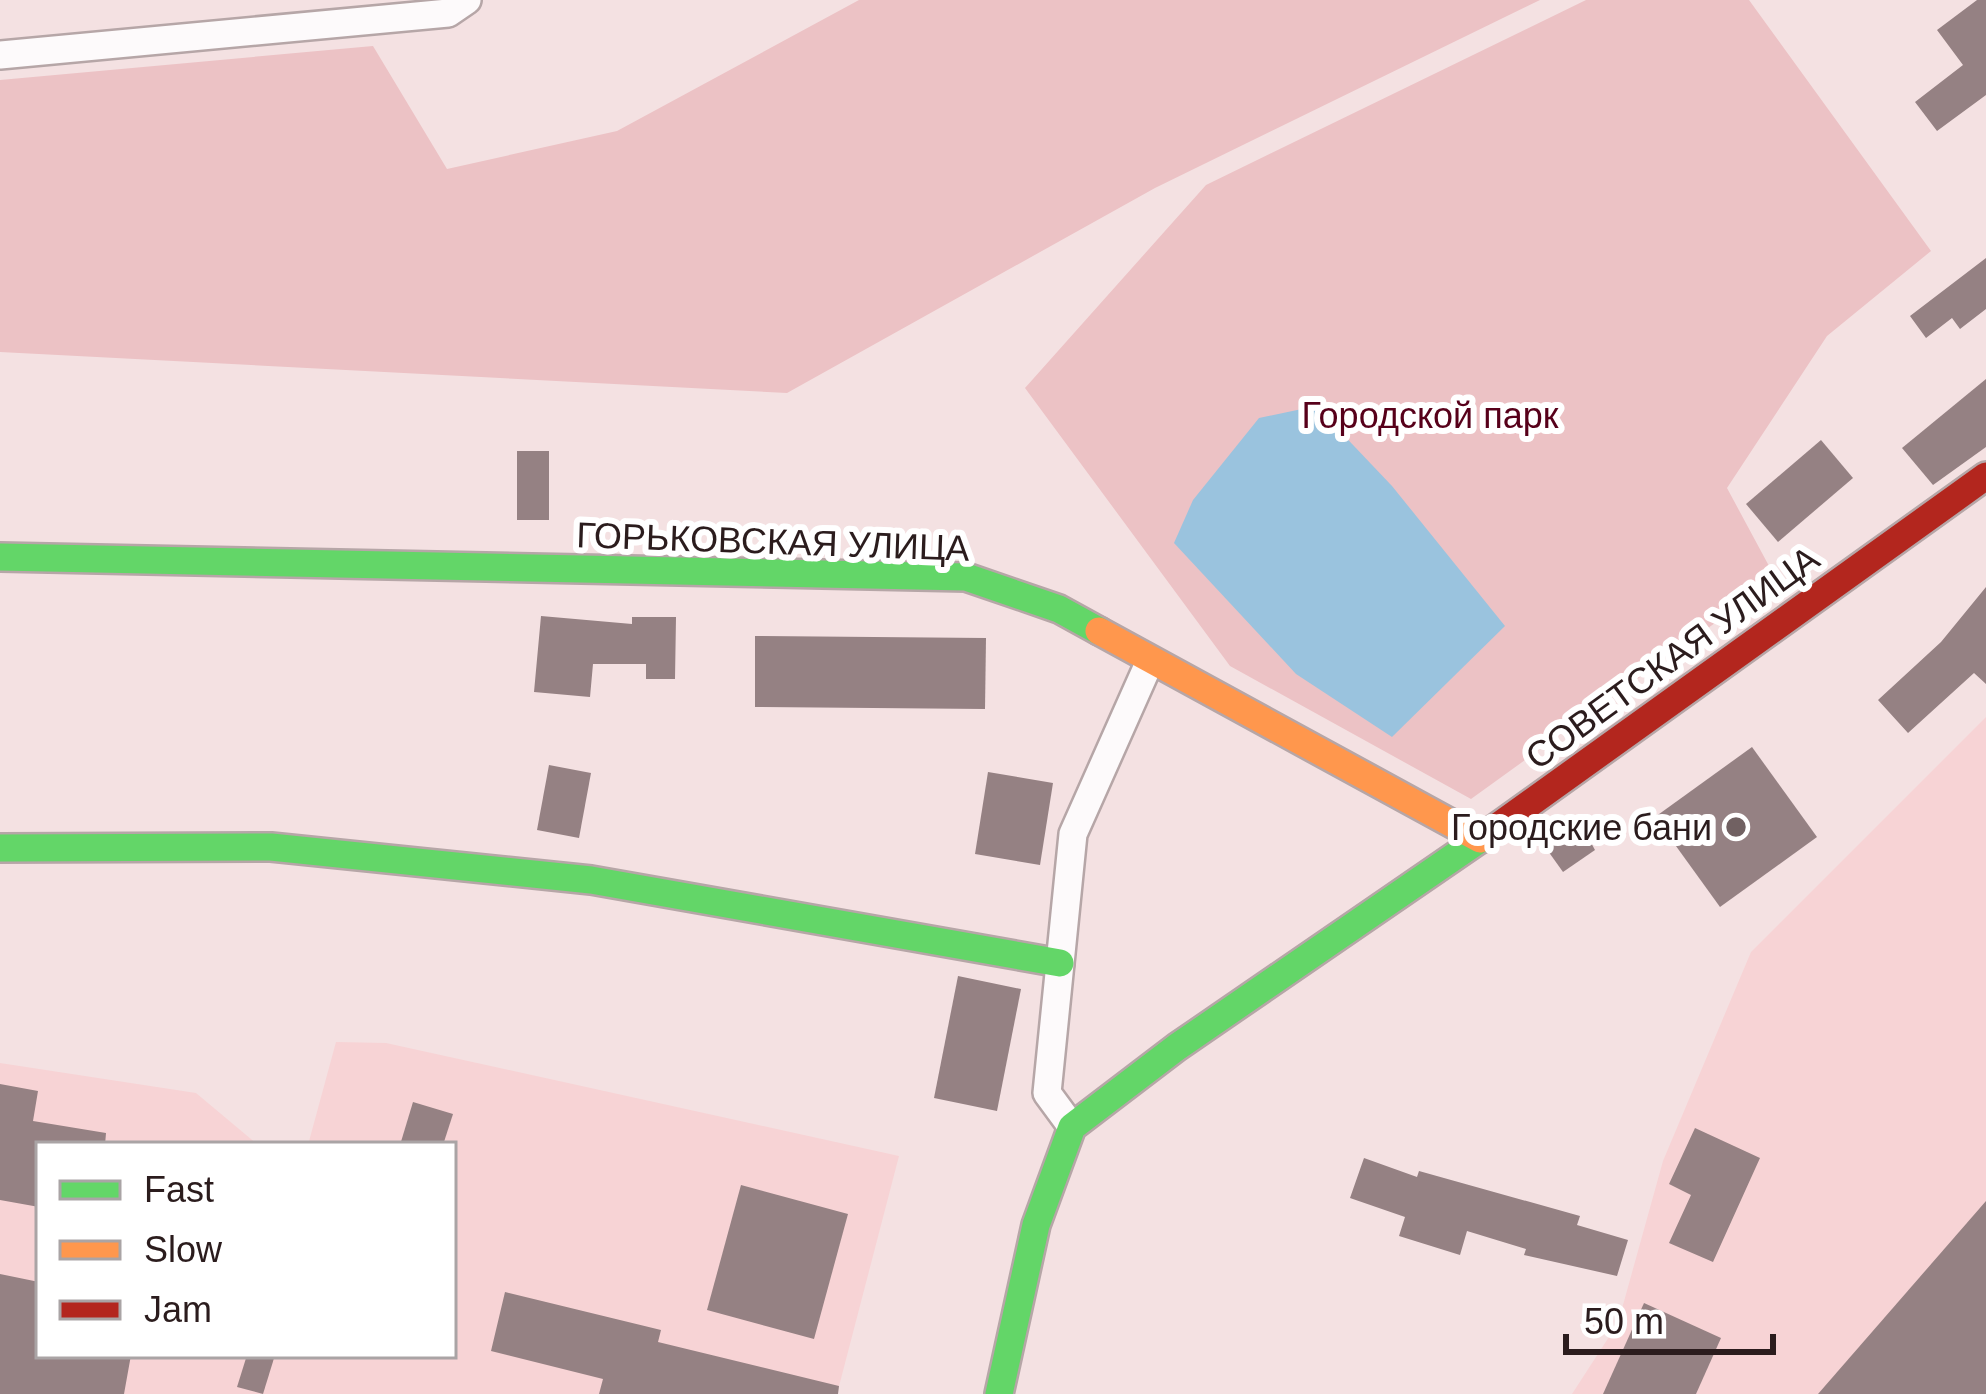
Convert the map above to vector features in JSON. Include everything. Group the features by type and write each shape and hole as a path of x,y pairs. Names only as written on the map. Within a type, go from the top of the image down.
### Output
{"street":[{"path":"0,55 295,23 448,13 467,0"},
{"name":"СОВЕТСКАЯ УЛИЦА","path":"1072,1127 1177,1047 1480,839 1986,476"},
{"name":"ГОРЬКОВСКАЯ УЛИЦА","path":"0,557 967,578 1060,609 1480,839"},
{"path":"999,1394 1036,1225 1072,1127 1047,1093 1073,833 1150,662"},
{"path":"0,848 271,847 591,880 1060,963"}],"shaded area":[{"path":"1986,717 1986,1394 1572,1394 1618,1323 1663,1161 1751,952"},
{"path":"336,1042 386,1043 899,1156 837,1394 0,1394 0,1063 196,1093 254,1142 36,1142 36,1358 456,1358 456,1142 309,1142"}],"green space":[{"path":"859,0 1540,0 1155,188 787,393 0,352 0,80 373,46 447,169 617,131"},
{"name":"Городской парк","path":"1586,0 1749,0 1931,251 1827,336 1727,488 1776,579 1471,799 1230,666 1025,388 1206,185"}],"water":[{"path":"1316,406 1392,486 1505,626 1392,737 1296,674 1174,543 1193,500 1259,418"}],"building":[{"path":"1977,0 1986,0 1986,95 1937,131 1915,102 1963,65 1937,30"},
{"path":"1986,258 1986,309 1960,329 1952,318 1926,338 1910,316"},
{"path":"1986,379 1986,447 1933,485 1902,448"},
{"path":"1821,440 1853,478 1778,542 1746,504"},
{"path":"517,451 549,451 549,520 517,520"},
{"path":"1986,587 1986,684 1974,673 1908,733 1878,700 1941,642"},
{"path":"541,616 632,624 632,617 676,617 675,679 646,679 646,664 593,664 590,697 534,692"},
{"path":"755,636 986,638 985,709 755,707"},
{"name":"Городские бани","path":"1752,747 1817,837 1720,907 1655,817"},
{"path":"549,765 591,773 579,838 537,830"},
{"path":"988,772 1053,783 1040,865 975,854"},
{"path":"1578,819 1595,850 1563,872 1543,844"},
{"path":"958,976 1021,989 997,1111 934,1098"},
{"path":"0,1084 38,1091 33,1121 106,1133 105,1142 36,1142 36,1206 0,1200"},
{"path":"413,1102 453,1114 444,1142 401,1142"},
{"path":"1695,1128 1760,1158 1713,1262 1669,1243 1691,1195 1669,1184"},
{"path":"1364,1158 1417,1177 1419,1171 1580,1216 1577,1225 1628,1240 1617,1276 1524,1255 1526,1249 1467,1231 1460,1255 1399,1236 1405,1217 1350,1198"},
{"path":"741,1185 848,1214 814,1339 707,1310"},
{"path":"1986,1201 1986,1394 1818,1394"},
{"path":"0,1274 36,1281 36,1358 130,1358 124,1394 0,1394"},
{"path":"505,1292 661,1330 658,1342 839,1386 838,1394 599,1394 603,1379 491,1351"},
{"path":"1644,1303 1721,1338 1696,1394 1603,1394"},
{"path":"246,1358 274,1358 263,1394 237,1387"}],"traffic: fast":[{"path":"0,557 966,577 1059,609 1099,631"},
{"path":"999,1394 1036,1225 1072,1127 1177,1047 1490,832"},
{"path":"0,848 271,847 591,880 1060,963"}],"traffic: slow":[{"path":"1099,631 1480,839"}],"traffic: jam":[{"path":"1490,832 1986,476"}],"place":[{"name":"Городские бани","path":"1736,827"}]}
